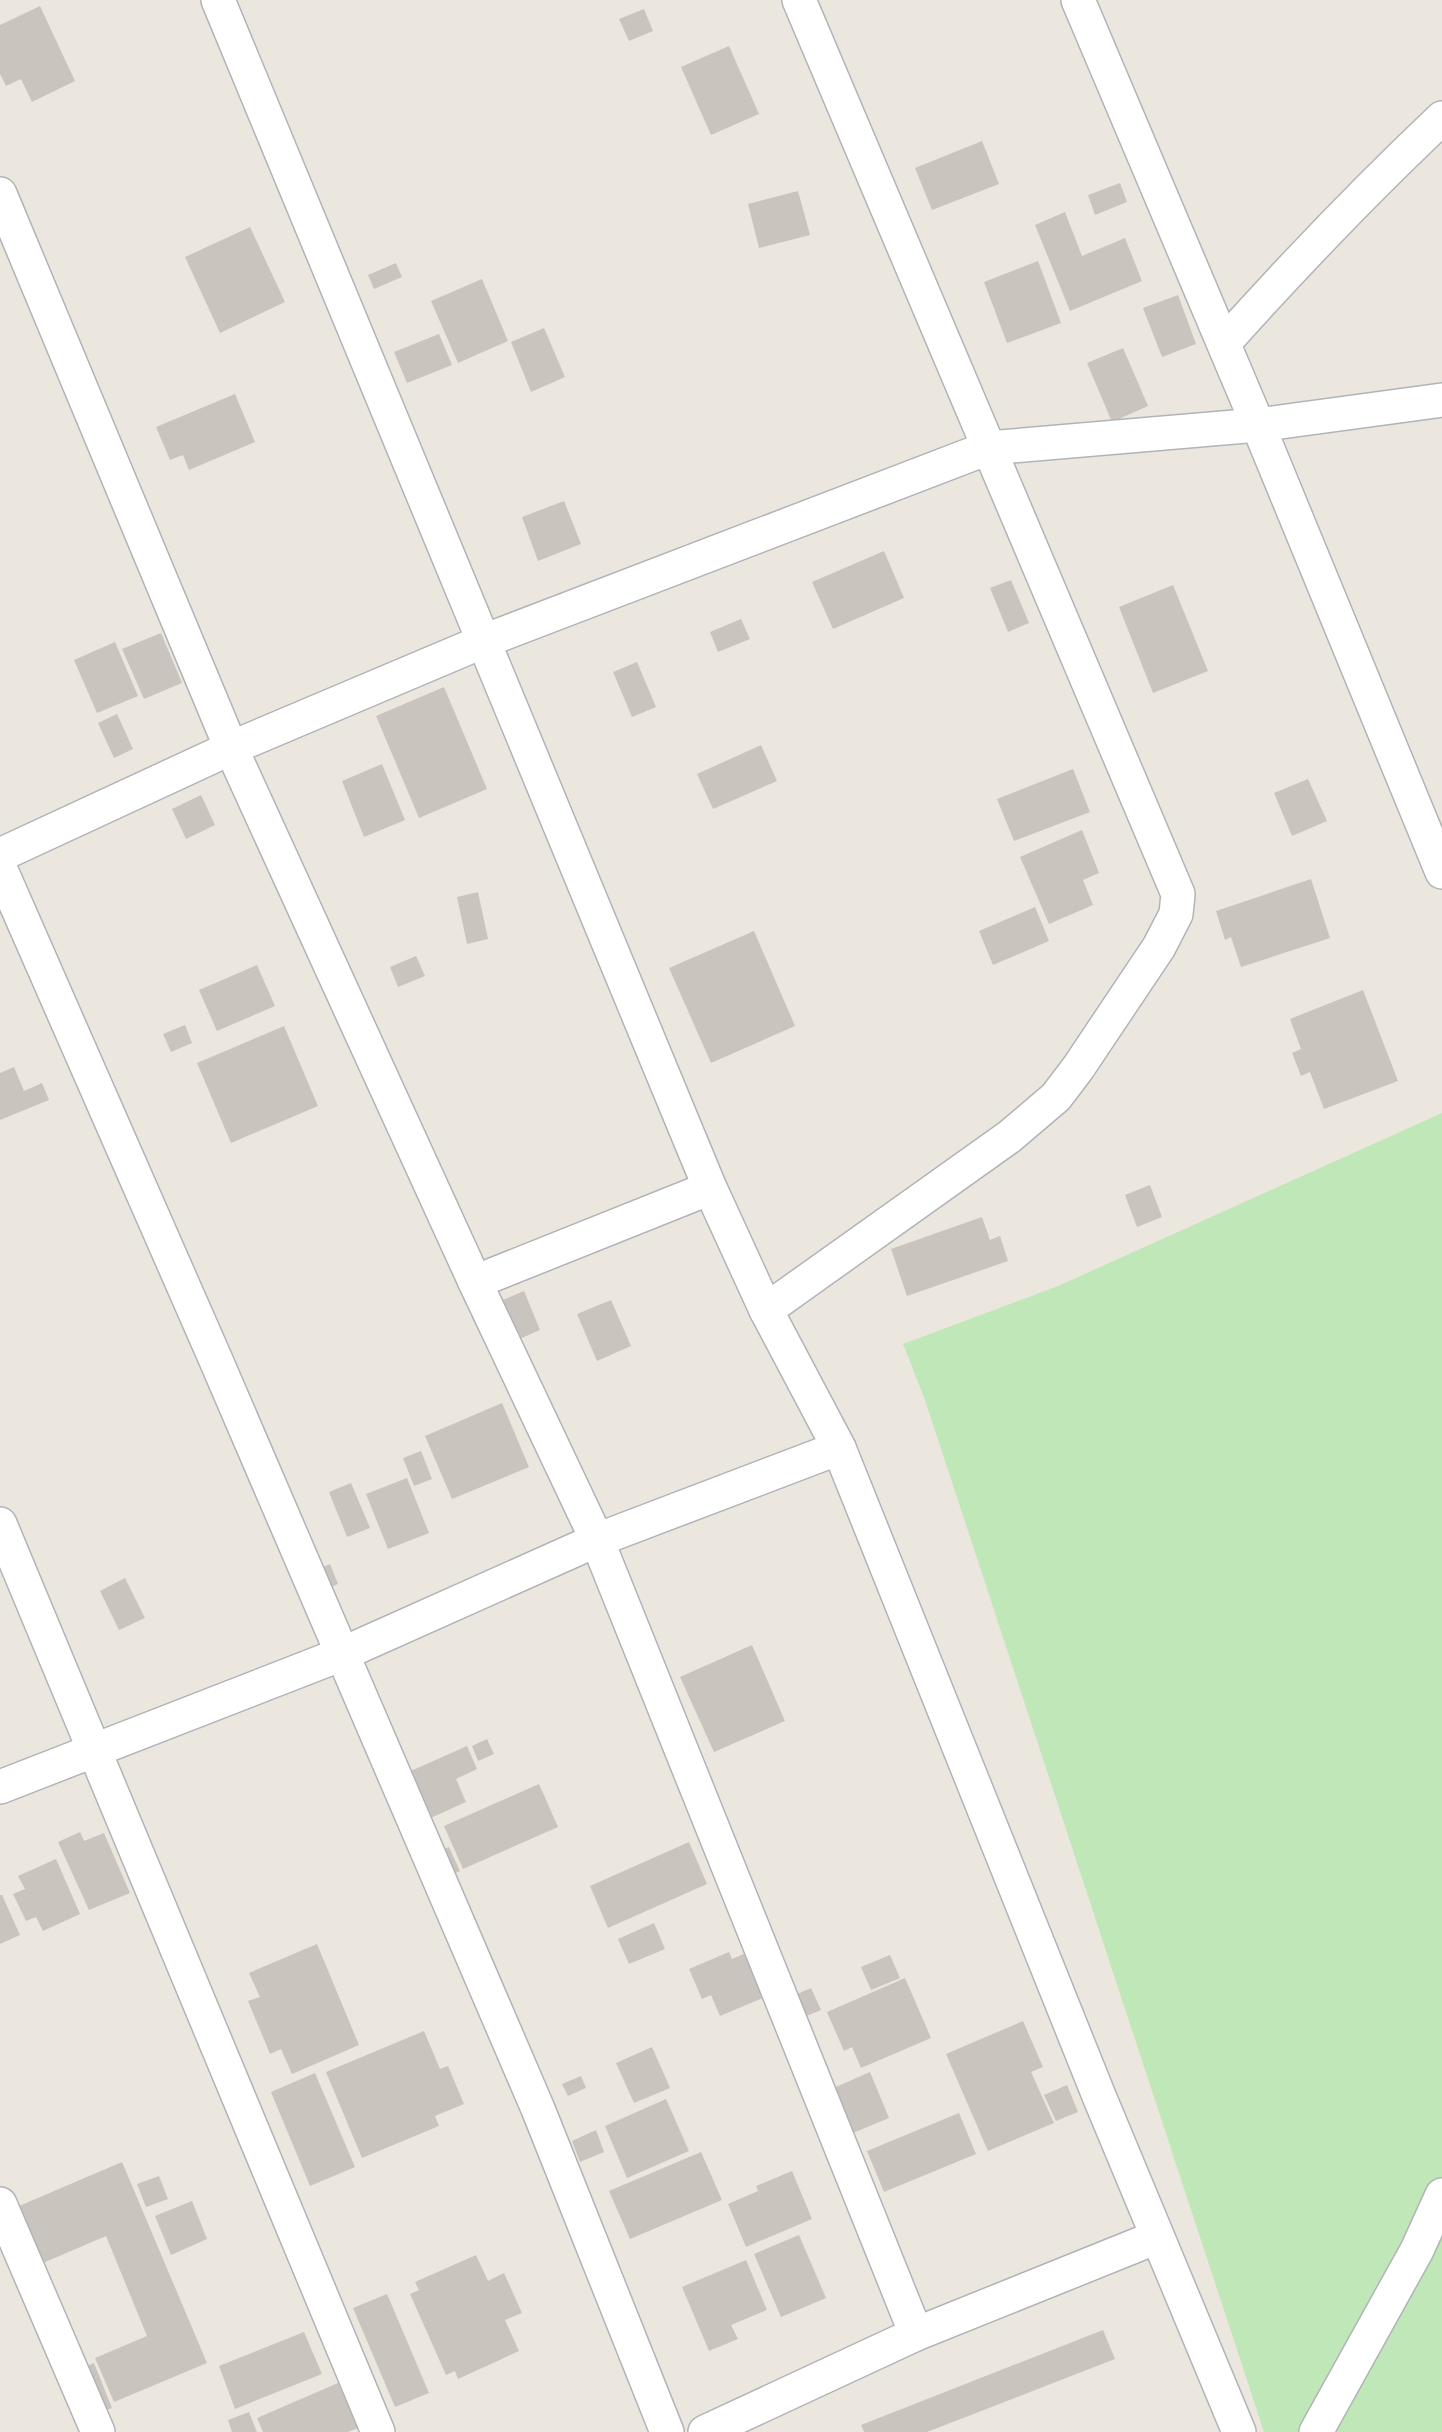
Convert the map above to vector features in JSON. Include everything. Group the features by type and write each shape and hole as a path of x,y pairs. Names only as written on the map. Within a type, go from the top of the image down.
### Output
{"street":[{"path":"218,0 710,1188 766,1310 839,1448 1157,2237 1239,2432"},
{"path":"766,1310 1009,1137 1056,1096 1078,1068 1153,956 1176,914 1178,894 799,0"},
{"path":"1078,0 1224,343 1442,872"},
{"path":"1224,343 1311,247 1442,118"},
{"path":"0,194 231,748 475,1282 597,1540 916,2334"},
{"path":"0,855 231,748 484,641 988,447 1258,425 1442,400"},
{"path":"0,868 215,1358 538,2109 667,2432"},
{"path":"475,1282 710,1188"},
{"path":"0,1787 95,1748 342,1654 597,1540 839,1448"},
{"path":"0,1524 378,2432"},
{"path":"1316,2432 1417,2250 1442,2195"},
{"path":"0,2204 98,2432"},
{"path":"705,2432 916,2334 1157,2237"}],"green space":[{"path":"1442,1113 1442,2432 1264,2432 925,1400 903,1344 1058,1286"}],"building":[{"path":"40,6 75,81 32,102 21,79 6,86 0,74 0,25"},
{"path":"644,9 653,31 629,41 619,19"},
{"path":"729,46 759,114 711,135 681,67"},
{"path":"982,141 999,184 932,210 915,168"},
{"path":"1120,183 1127,202 1095,215 1088,195"},
{"path":"798,191 810,235 759,248 748,204"},
{"path":"1065,212 1082,256 1125,238 1142,281 1070,311 1035,225"},
{"path":"250,227 285,302 220,333 185,257"},
{"path":"1038,261 1061,323 1007,343 984,282"},
{"path":"396,263 402,277 374,289 368,275"},
{"path":"482,279 508,341 458,363 431,301"},
{"path":"1178,295 1196,344 1162,357 1143,308"},
{"path":"544,328 565,377 531,392 511,342"},
{"path":"439,334 452,365 407,383 394,352"},
{"path":"1123,348 1148,406 1112,422 1087,363"},
{"path":"235,394 255,442 189,470 183,455 170,460 156,427"},
{"path":"564,501 581,544 538,561 522,517"},
{"path":"884,551 904,598 833,629 812,582"},
{"path":"1011,580 1029,623 1008,632 990,588"},
{"path":"1173,585 1208,671 1153,693 1119,607"},
{"path":"741,619 750,639 718,652 710,632"},
{"path":"161,633 182,683 144,699 122,649"},
{"path":"115,642 138,696 97,713 74,660"},
{"path":"637,662 656,707 632,717 613,672"},
{"path":"444,687 487,789 419,818 376,716"},
{"path":"117,714 133,749 114,758 98,723"},
{"path":"761,745 777,781 713,809 697,774"},
{"path":"382,764 405,820 364,837 342,781"},
{"path":"1073,769 1090,812 1014,841 997,799"},
{"path":"1308,779 1327,821 1292,836 1274,793"},
{"path":"201,795 215,825 186,839 172,809"},
{"path":"1082,830 1099,873 1083,880 1093,905 1049,924 1020,857"},
{"path":"1311,879 1330,938 1241,967 1231,937 1225,940 1216,911"},
{"path":"478,892 488,939 467,944 457,897"},
{"path":"1035,907 1049,941 993,965 979,931"},
{"path":"754,931 795,1026 711,1063 669,968"},
{"path":"416,956 425,976 398,987 390,967"},
{"path":"257,965 275,1006 217,1031 199,990"},
{"path":"1363,990 1398,1081 1324,1109 1310,1072 1301,1076 1292,1053 1301,1049 1290,1019"},
{"path":"185,1025 192,1043 171,1052 163,1034"},
{"path":"284,1026 318,1106 231,1143 197,1063"},
{"path":"14,1067 24,1091 42,1083 49,1100 0,1120 0,1073"},
{"path":"1150,1185 1162,1217 1137,1227 1125,1195"},
{"path":"982,1217 990,1240 1000,1236 1008,1261 907,1296 891,1249"},
{"path":"524,1291 540,1330 508,1344 491,1305"},
{"path":"611,1300 631,1346 597,1361 577,1314"},
{"path":"502,1403 529,1467 452,1499 425,1436"},
{"path":"421,1451 432,1479 414,1486 403,1458"},
{"path":"407,1478 429,1533 388,1549 366,1494"},
{"path":"351,1483 370,1528 347,1537 329,1492"},
{"path":"330,1564 338,1584 327,1589 319,1569"},
{"path":"125,1578 145,1618 119,1630 100,1591"},
{"path":"752,1645 785,1721 714,1752 680,1677"},
{"path":"487,1739 494,1754 478,1761 472,1746"},
{"path":"467,1746 477,1769 456,1779 466,1802 424,1821 404,1774"},
{"path":"539,1784 558,1827 463,1869 444,1826"},
{"path":"80,1832 84,1841 104,1833 130,1893 89,1910 58,1842"},
{"path":"689,1842 707,1884 608,1928 590,1886"},
{"path":"449,1847 460,1871 448,1877 437,1852"},
{"path":"56,1859 80,1914 43,1931 36,1917 26,1921 13,1894 25,1889 18,1876"},
{"path":"0,1895 20,1935 0,1944"},
{"path":"654,1923 665,1949 629,1964 618,1939"},
{"path":"317,1944 359,2045 292,2074 281,2049 270,2054 248,2001 260,1997 249,1973"},
{"path":"729,1952 732,1959 746,1953 765,1997 720,2016 711,1995 702,1999 689,1969"},
{"path":"890,1955 900,1978 871,1990 861,1967"},
{"path":"905,1978 931,2038 861,2068 852,2047 844,2051 827,2012"},
{"path":"811,1988 821,2010 799,2019 790,1997"},
{"path":"1023,2021 1043,2067 1031,2072 1054,2123 988,2151 946,2054"},
{"path":"424,2031 440,2069 448,2066 464,2104 435,2116 439,2126 362,2158 326,2072"},
{"path":"652,2047 670,2088 634,2103 616,2063"},
{"path":"870,2072 889,2118 848,2135 829,2090"},
{"path":"315,2073 355,2167 310,2186 271,2092"},
{"path":"581,2076 586,2088 568,2096 562,2084"},
{"path":"1067,2085 1078,2112 1056,2121 1044,2095"},
{"path":"666,2099 689,2151 627,2178 605,2126"},
{"path":"959,2113 976,2154 884,2192 867,2151"},
{"path":"596,2130 604,2152 580,2162 572,2141"},
{"path":"701,2152 722,2200 630,2239 609,2191"},
{"path":"122,2162 207,2363 114,2402 95,2358 147,2336 106,2236 43,2263 19,2206"},
{"path":"792,2171 812,2219 746,2247 728,2204 758,2191 756,2186"},
{"path":"159,2176 168,2199 146,2207 137,2184"},
{"path":"192,2201 207,2239 171,2255 155,2216"},
{"path":"799,2235 826,2298 781,2317 754,2254"},
{"path":"476,2255 488,2281 504,2273 522,2313 505,2320 519,2351 458,2379 455,2371 446,2375 410,2294 419,2290 415,2282"},
{"path":"746,2260 767,2310 731,2325 738,2339 709,2351 682,2287"},
{"path":"387,2294 429,2393 395,2407 353,2308"},
{"path":"1103,2330 1115,2359 927,2432 864,2432 861,2425"},
{"path":"304,2332 322,2374 235,2409 219,2366"},
{"path":"94,2363 112,2408 101,2412 82,2368"},
{"path":"338,2383 358,2428 348,2432 263,2432 257,2418"},
{"path":"249,2412 257,2432 232,2432 228,2420"}]}
